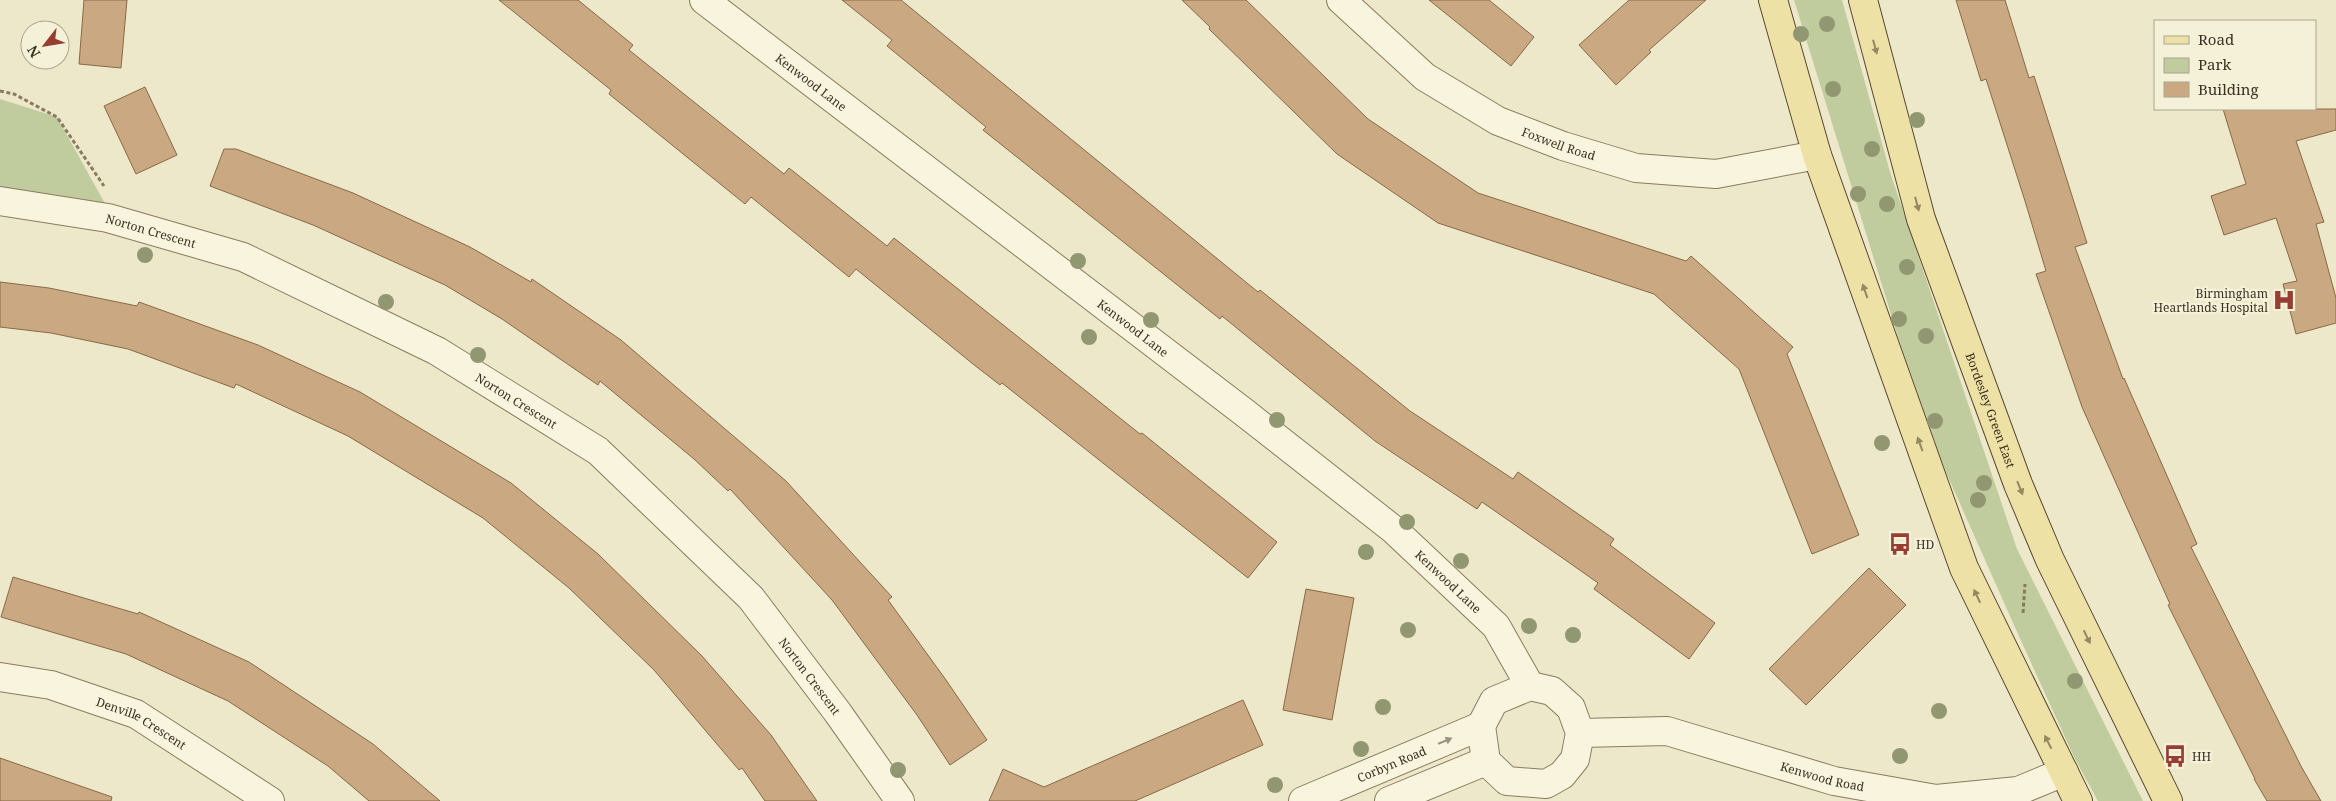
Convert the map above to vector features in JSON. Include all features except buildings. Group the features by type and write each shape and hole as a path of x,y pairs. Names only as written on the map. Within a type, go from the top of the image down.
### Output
{"main road":[{"path":"1773,0 1817,155 1964,568 1999,643 2078,801"},
{"name":"Bordesley Green East","path":"1863,0 1921,219 2018,484 2050,560 2168,801"}],"street":[{"name":"Kenwood Lane","path":"704,0 1245,413 1394,530 1496,626 1530,686"},
{"name":"Foxwell Road","path":"1341,0 1426,77 1498,121 1563,146 1636,168 1716,174 1817,155"},
{"name":"Norton Crescent","path":"0,201 108,218 243,257 437,350 598,451 751,598 838,713 900,801"},
{"name":"Denville Crescent","path":"0,677 51,685 136,714 270,801"},
{"path":"1530,686 1552,691 1571,708 1580,733 1574,759 1546,793 1507,781 1486,761 1481,726 1494,701 1530,686"},
{"name":"Corbyn Road","path":"1303,801 1481,726"},
{"name":"Kenwood Road","path":"1580,733 1667,731 1834,781 1936,799 2018,791 2064,772"},
{"path":"1389,801 1486,761"}],"path":[{"path":"0,91 14,94 58,117 103,181 108,202 108,218"},
{"path":"1999,643 2022,630 2026,574 2050,560"}],"green space":[{"path":"1794,0 1842,0 1890,172 2017,549 2143,801 2098,801 2075,759 1945,470 1898,337"},
{"path":"0,99 57,117 108,209 0,191"}],"place":[{"name":"Birmingham Heartlands Hospital","path":"2284,300"},
{"name":"HD","path":"1900,544"},
{"name":"HH","path":"2175,756"}]}
